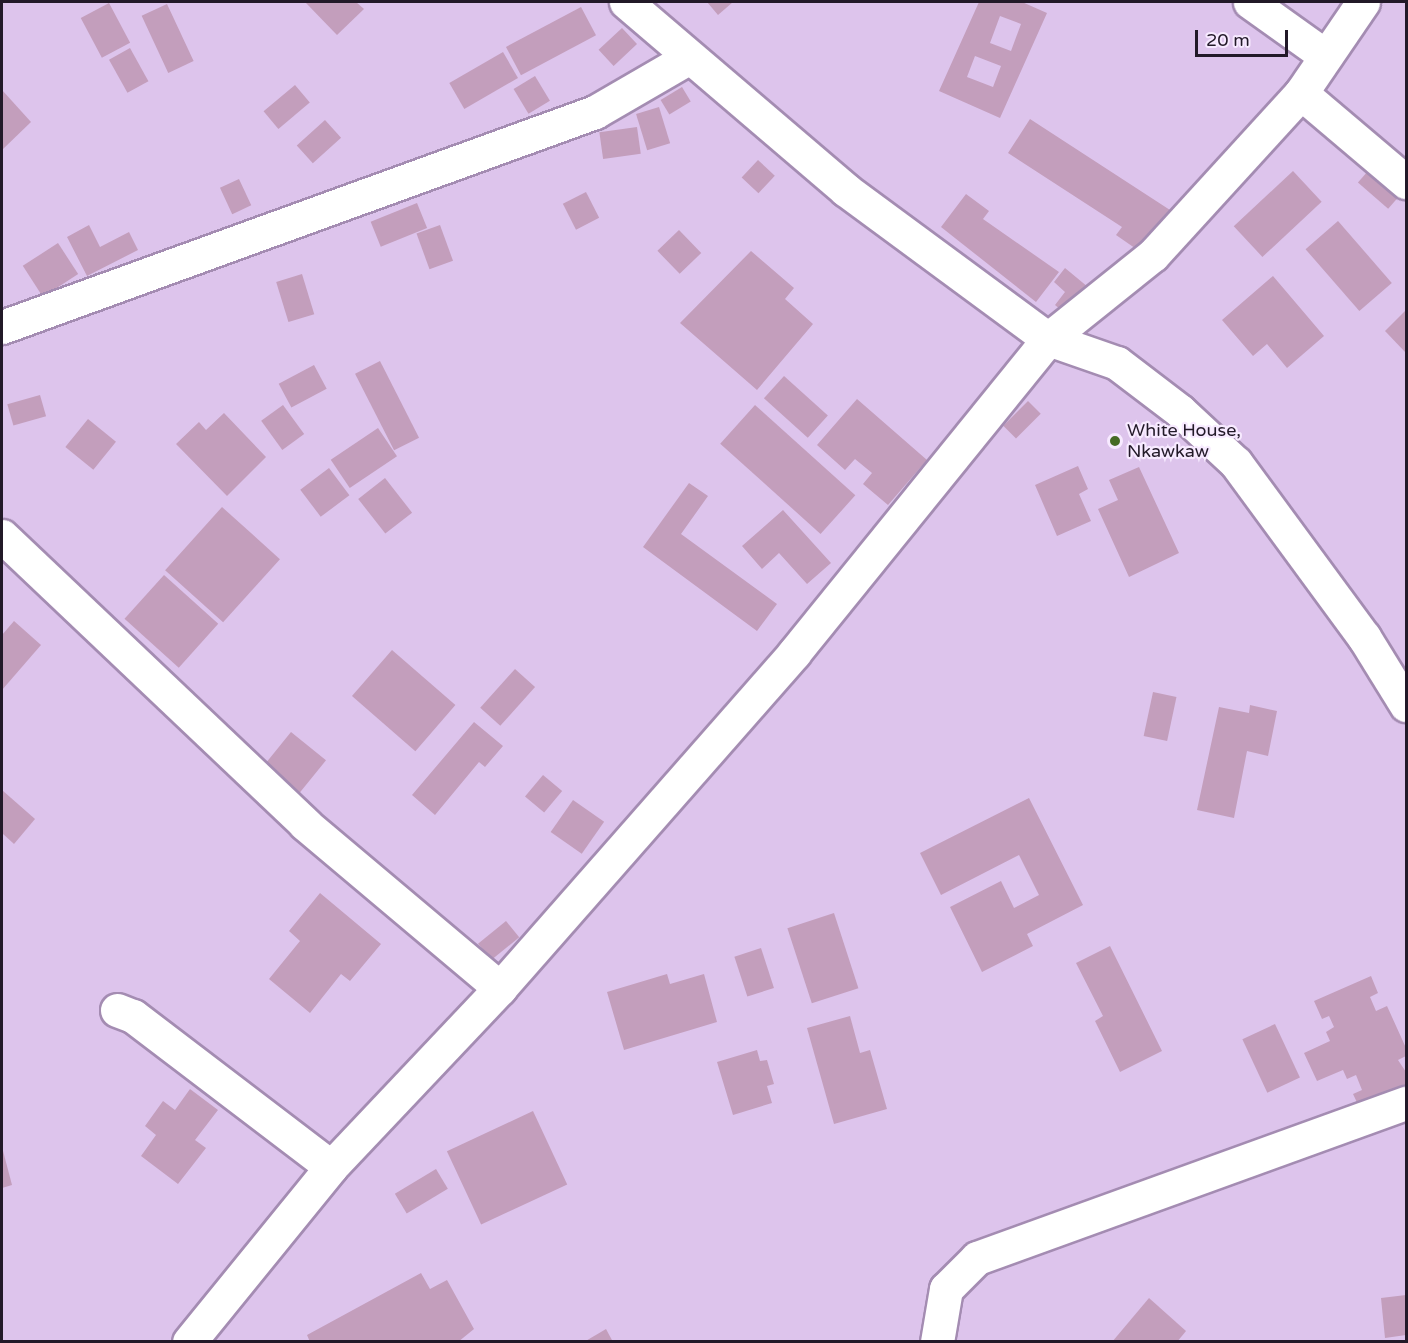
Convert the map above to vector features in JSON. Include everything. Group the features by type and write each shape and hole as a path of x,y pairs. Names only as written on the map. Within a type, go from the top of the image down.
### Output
{"street":[{"path":"626,2 688,58 846,190 1048,339 1117,363 1236,463 1364,637 1407,705"},
{"path":"1250,2 1323,54"},
{"path":"201,1338 331,1167 500,988 794,653 1048,339 1153,255 1301,93 1323,54 1363,2"},
{"path":"2,327 596,112 688,58"},
{"path":"1301,93 1407,182"},
{"path":"2,536 305,824 500,988"},
{"path":"117,1010 133,1016 331,1167"},
{"path":"937,1341 946,1289 977,1258 1407,1103"}],"building":[{"path":"305,2 356,2 364,9 337,35"},
{"path":"707,2 733,2 718,15"},
{"path":"979,2 1022,2 1047,13 1000,118 939,91","holes":["1000,16 1021,24 1011,51 990,43","975,56 1001,66 993,87 967,77"]},
{"path":"109,3 130,43 102,58 81,18"},
{"path":"167,4 194,61 168,73 142,16"},
{"path":"581,7 596,35 521,75 506,47"},
{"path":"622,28 637,44 614,66 599,50"},
{"path":"130,48 148,81 127,93 109,60"},
{"path":"503,52 518,78 464,109 449,83"},
{"path":"535,76 550,101 529,114 514,89"},
{"path":"295,85 310,103 278,129 264,111"},
{"path":"682,87 691,102 669,114 661,100"},
{"path":"2,90 31,122 2,150"},
{"path":"659,107 670,143 647,150 636,114"},
{"path":"1030,119 1170,210 1142,253 1116,235 1122,227 1008,153"},
{"path":"325,120 341,138 313,163 297,145"},
{"path":"637,127 641,154 603,159 599,132"},
{"path":"758,160 775,176 758,193 742,178"},
{"path":"1375,163 1405,189 1388,209 1358,183"},
{"path":"1293,171 1322,202 1262,257 1234,226"},
{"path":"239,179 251,205 232,214 220,188"},
{"path":"586,192 599,218 576,230 563,204"},
{"path":"966,194 989,211 983,219 1059,272 1036,302 941,227"},
{"path":"417,203 427,228 381,247 371,222"},
{"path":"1338,221 1392,283 1359,311 1306,249"},
{"path":"89,225 100,247 129,232 138,250 87,276 67,237"},
{"path":"440,225 453,261 430,269 417,234"},
{"path":"679,230 701,253 680,274 657,251"},
{"path":"58,243 78,274 43,297 23,266"},
{"path":"751,251 794,288 785,299 813,324 757,390 680,323"},
{"path":"1065,268 1094,292 1072,319 1055,305 1065,292 1054,282"},
{"path":"302,274 314,314 288,322 276,282"},
{"path":"1273,276 1324,336 1287,368 1267,344 1253,356 1222,320"},
{"path":"1406,310 1406,353 1385,331"},
{"path":"380,361 419,438 394,450 355,374"},
{"path":"314,365 327,389 291,408 279,384"},
{"path":"784,376 828,415 808,438 764,398"},
{"path":"40,395 46,416 13,426 7,404"},
{"path":"857,399 927,460 888,505 863,484 872,473 855,459 845,470 817,445"},
{"path":"1028,401 1041,414 1016,438 1003,426"},
{"path":"283,405 304,434 282,450 261,421"},
{"path":"755,405 855,495 821,534 720,444"},
{"path":"224,413 266,457 227,496 176,444 199,422 206,430"},
{"path":"88,419 116,442 93,470 65,447"},
{"path":"378,428 397,456 350,488 331,460"},
{"path":"1078,466 1088,489 1079,494 1091,521 1057,536 1035,485"},
{"path":"1139,467 1179,553 1129,577 1098,509 1118,500 1109,480"},
{"path":"329,468 349,495 321,517 300,490"},
{"path":"385,478 412,513 385,534 358,499"},
{"path":"689,483 708,496 681,534 777,604 757,631 643,547"},
{"path":"222,507 280,559 223,622 165,570"},
{"path":"783,510 831,563 807,584 779,553 762,569 742,546"},
{"path":"164,575 218,624 179,668 125,619"},
{"path":"14,621 41,645 2,690 2,635"},
{"path":"392,650 455,705 415,751 352,696"},
{"path":"515,669 535,687 500,726 480,708"},
{"path":"1153,692 1176,697 1167,741 1144,736"},
{"path":"1250,705 1277,711 1268,756 1247,751 1234,818 1197,810 1219,707 1249,713"},
{"path":"474,722 503,746 485,767 479,762 435,815 412,795"},
{"path":"291,732 326,760 296,798 261,769"},
{"path":"543,775 562,791 544,813 525,796"},
{"path":"2,790 35,819 14,844 2,833"},
{"path":"1029,798 1083,905 1027,934 1033,946 982,972 950,907 1001,881 1014,908 1039,895 1019,855 941,895 920,853"},
{"path":"573,800 604,822 582,854 551,832"},
{"path":"320,893 381,944 350,981 341,974 310,1013 269,979 300,941 289,931"},
{"path":"834,913 858,988 812,1003 787,928"},
{"path":"506,921 519,937 491,960 478,944"},
{"path":"1110,946 1162,1051 1120,1072 1095,1021 1103,1016 1076,963"},
{"path":"761,948 774,988 747,997 734,957"},
{"path":"667,974 670,984 704,974 717,1022 624,1050 607,992"},
{"path":"1371,976 1378,993 1370,997 1376,1011 1387,1006 1406,1048 1406,1056 1398,1060 1406,1072 1406,1093 1362,1113 1353,1094 1362,1090 1356,1075 1347,1079 1343,1070 1317,1081 1304,1053 1330,1041 1326,1032 1334,1027 1329,1016 1322,1019 1314,1001"},
{"path":"850,1016 860,1053 870,1050 887,1109 834,1124 807,1028"},
{"path":"1275,1024 1300,1077 1267,1093 1242,1039"},
{"path":"757,1050 760,1061 767,1060 774,1084 767,1086 772,1103 733,1115 717,1062"},
{"path":"190,1089 218,1110 195,1140 206,1148 178,1184 141,1156 156,1135 145,1126 163,1101 175,1110"},
{"path":"533,1111 567,1184 481,1225 447,1151"},
{"path":"2,1147 12,1185 2,1188"},
{"path":"436,1169 448,1189 407,1213 395,1194"},
{"path":"421,1273 430,1289 447,1280 474,1329 458,1342 310,1342 307,1335"},
{"path":"1406,1295 1406,1335 1385,1338 1381,1298"},
{"path":"1149,1298 1186,1331 1177,1342 1112,1342"},
{"path":"606,1329 613,1342 584,1342"}],"place":[{"name":"White House, Nkawkaw","path":"1115,441"}]}
